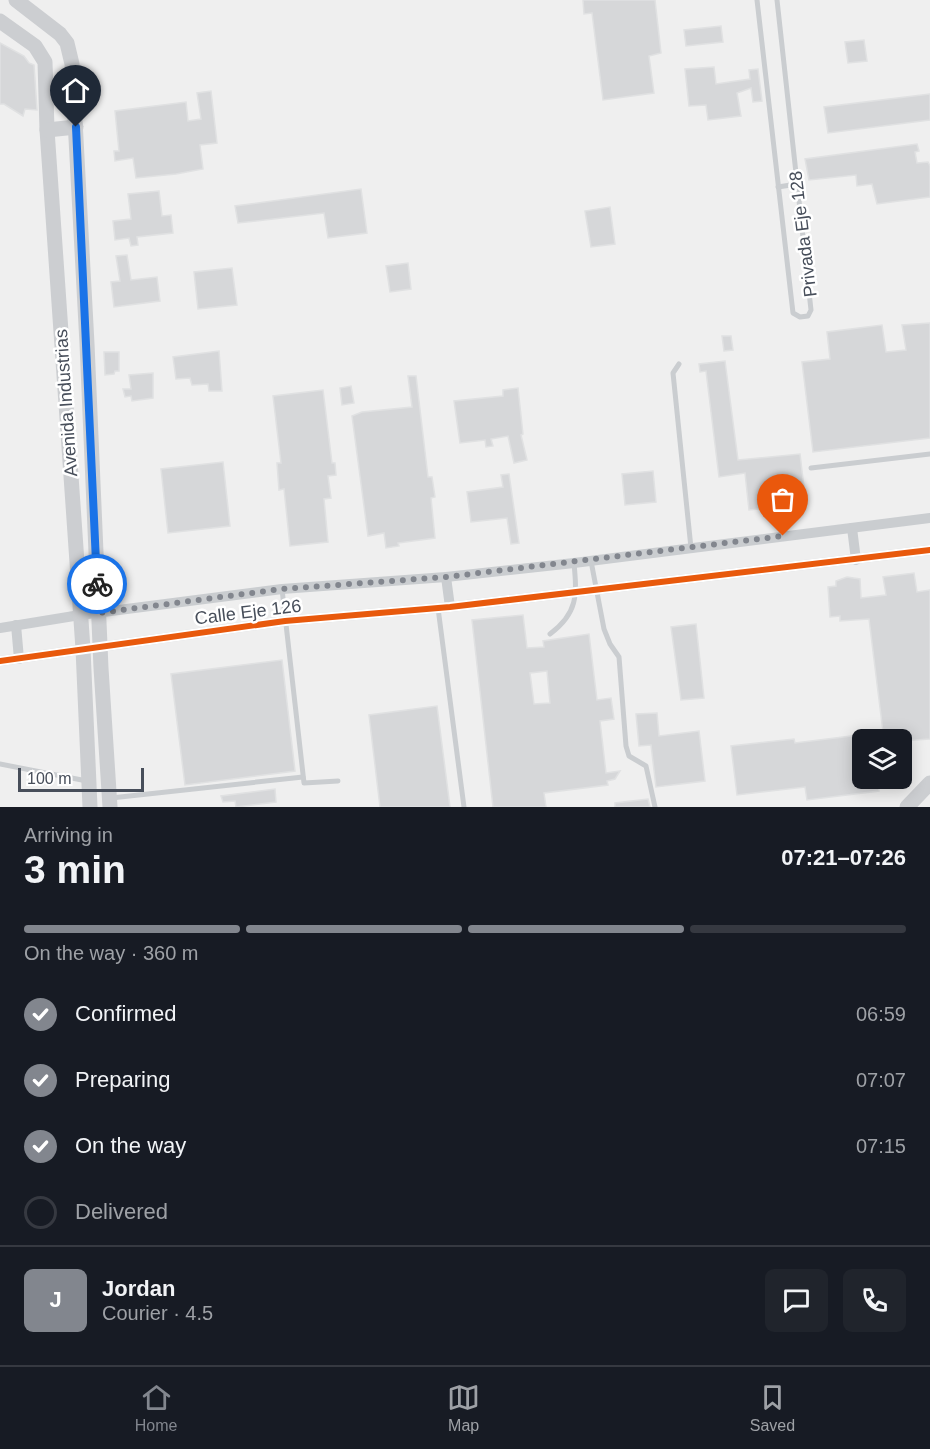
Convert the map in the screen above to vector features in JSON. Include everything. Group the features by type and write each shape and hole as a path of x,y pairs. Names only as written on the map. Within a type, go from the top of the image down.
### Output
{"main road":[{"name":"Avenida Industrias","path":"16,0 60,34 67,43 72,64 100,646 110,803"},
{"name":"Avenida Industrias","path":"0,21 35,45 45,62 47,130 83,650 90,807"},
{"path":"47,130 76,127"},
{"path":"63,346 87,344"},
{"path":"907,807 930,783"}],"street":[{"name":"Calle Eje 126","path":"0,628 80,615 282,589 446,577 574,563 930,518"},
{"path":"852,528 856,560"},
{"name":"Calle Eje 126","path":"0,662 285,621 444,607 930,550"},
{"path":"444,607 446,577"},
{"path":"16,625 19,659"}],"lane":[{"name":"Privada Eje 128","path":"757,0 793,313 800,317 808,316 812,310 777,0"},
{"path":"778,187 797,184"},
{"path":"679,364 673,373 691,548"},
{"path":"811,468 930,454"},
{"path":"591,561 603,629 610,644 620,657 626,746 629,756 646,766 655,807"},
{"path":"550,634 561,626 575,604 574,563"},
{"path":"282,589 304,783 338,781"},
{"path":"444,607 464,807"},
{"path":"0,764 89,782"},
{"path":"110,803 303,777"}],"building":[{"path":"583,0 655,0 661,53 649,56 654,93 603,100 592,13 584,14"},
{"path":"721,26 723,42 686,46 684,30"},
{"path":"864,40 867,61 848,63 845,42"},
{"path":"0,43 24,56 29,63 34,65 37,110 25,109 23,116 4,104 0,104"},
{"path":"714,67 716,84 750,79 749,70 758,69 762,101 753,102 751,88 737,93 741,116 708,120 706,105 689,106 685,69"},
{"path":"211,91 217,143 200,145 203,169 136,178 133,158 115,161 114,151 119,151 115,111 186,102 188,121 201,119 197,93"},
{"path":"930,94 930,120 828,133 824,107"},
{"path":"917,144 919,151 915,152 917,163 928,162 930,166 930,197 877,204 872,184 857,186 856,175 809,180 805,159"},
{"path":"361,189 367,233 328,238 324,213 238,223 235,206"},
{"path":"159,191 162,216 171,215 173,233 137,237 138,245 131,246 129,238 115,240 113,221 131,219 128,194"},
{"path":"610,207 615,244 591,247 585,211"},
{"path":"127,255 131,280 157,277 160,301 114,307 111,282 120,281 116,256"},
{"path":"408,263 411,289 390,292 386,266"},
{"path":"232,268 237,305 198,309 194,272"},
{"path":"930,323 930,438 813,452 802,362 830,359 827,332 882,325 886,352 906,350 902,325"},
{"path":"722,336 731,336 733,350 724,351"},
{"path":"219,351 222,391 209,391 208,384 192,385 190,378 176,379 173,357"},
{"path":"104,352 119,352 119,371 105,375"},
{"path":"725,361 738,460 800,454 806,504 749,510 745,473 719,477 706,371 700,372 699,364"},
{"path":"153,373 153,398 132,401 131,396 125,397 123,389 131,389 129,375"},
{"path":"408,376 416,376 428,477 432,477 435,497 431,498 435,538 398,543 399,546 386,548 384,533 368,536 352,416 362,412 412,407"},
{"path":"351,386 354,403 342,405 340,388"},
{"path":"518,388 523,434 521,435 527,460 514,463 508,436 491,439 493,446 486,447 485,440 460,443 454,401 503,396 503,390"},
{"path":"323,390 332,463 335,463 336,475 328,476 331,498 324,499 328,542 290,546 284,489 279,490 277,463 281,463 273,396"},
{"path":"223,462 230,526 168,533 161,469"},
{"path":"653,471 656,502 625,505 622,474"},
{"path":"509,474 519,543 511,544 507,518 471,522 467,492 503,487 501,475"},
{"path":"914,573 917,592 930,590 930,739 912,740 912,729 883,729 869,619 840,621 840,616 830,617 828,587 836,586 836,581 847,577 860,579 861,598 886,595 883,577"},
{"path":"523,615 527,648 544,647 543,641 589,634 597,700 611,698 614,719 600,721 606,773 620,771 615,779 607,781 608,785 544,793 546,807 493,807 472,620","holes":["547,671 550,703 534,704 530,673"]},
{"path":"696,624 704,698 681,700 671,627"},
{"path":"282,660 295,771 185,785 171,674"},
{"path":"437,706 450,807 380,807 369,715"},
{"path":"657,713 659,736 699,731 705,781 656,787 651,745 639,746 636,714"},
{"path":"852,736 852,789 879,789 879,791 807,800 805,787 737,795 731,746 794,739 795,743"},
{"path":"275,789 276,802 236,807 235,801 223,802 221,796"},
{"path":"648,799 650,807 615,807 615,803"}],"cycle path":[{"path":"0,661 285,621 450,607 930,550"}],"way so far":[{"path":"97,584 99,613 282,589 446,577 574,563 783,536"}],"route":[{"path":"76,127 97,584"}]}
